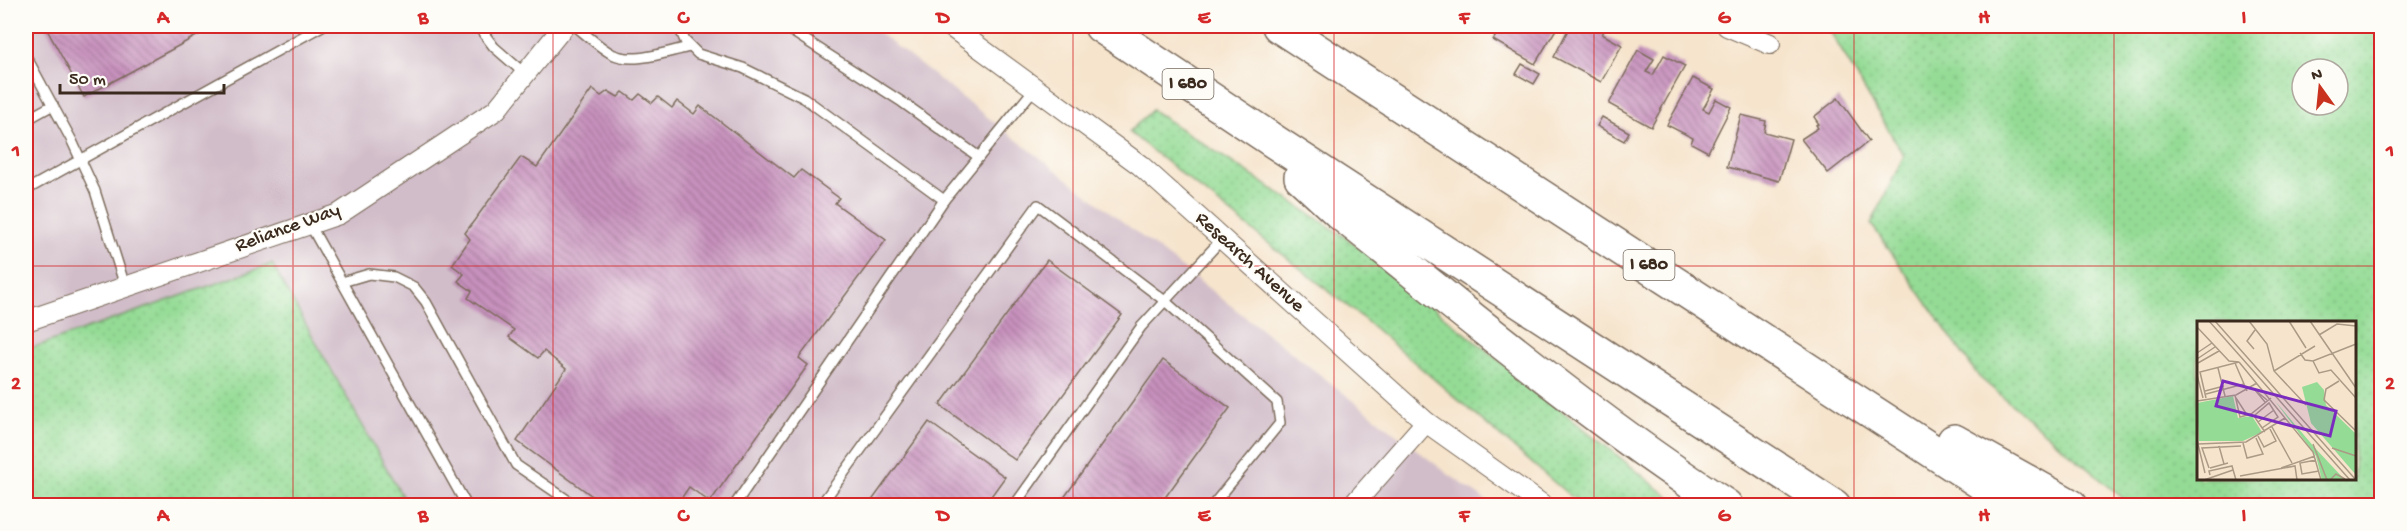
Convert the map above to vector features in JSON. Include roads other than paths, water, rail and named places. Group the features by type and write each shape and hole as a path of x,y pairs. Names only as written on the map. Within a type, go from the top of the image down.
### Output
{"highway":[{"name":"I 680","path":"1101,26 1834,506"},
{"name":"I 680","path":"1279,26 2017,506"},
{"path":"1275,142 1305,183 1340,213 1592,412 1726,506"},
{"path":"1711,305 2071,506"}],"street":[{"name":"Reliance Way","path":"26,321 339,214 496,110 564,26"},
{"name":"Research Avenue","path":"950,26 1140,165 1426,422 1544,506"},
{"path":"1727,26 1770,44"},
{"path":"1354,505 1426,422"}],"lane":[{"path":"26,190 322,26"},
{"path":"478,26 494,47 525,74"},
{"path":"575,26 614,55 651,56 690,47"},
{"path":"683,26 682,34 690,47 698,54 742,68 804,98 945,200"},
{"path":"780,26 902,102 979,157"},
{"path":"26,56 95,191 125,286"},
{"path":"734,506 945,200 1035,88"},
{"path":"26,120 53,105"},
{"path":"820,506 1038,205 1165,301 1277,402 1280,423 1212,506"},
{"path":"309,224 467,506"},
{"path":"1014,506 1141,327 1222,239"},
{"path":"342,282 369,273 394,277 414,287 426,302 516,465 576,506"}]}
